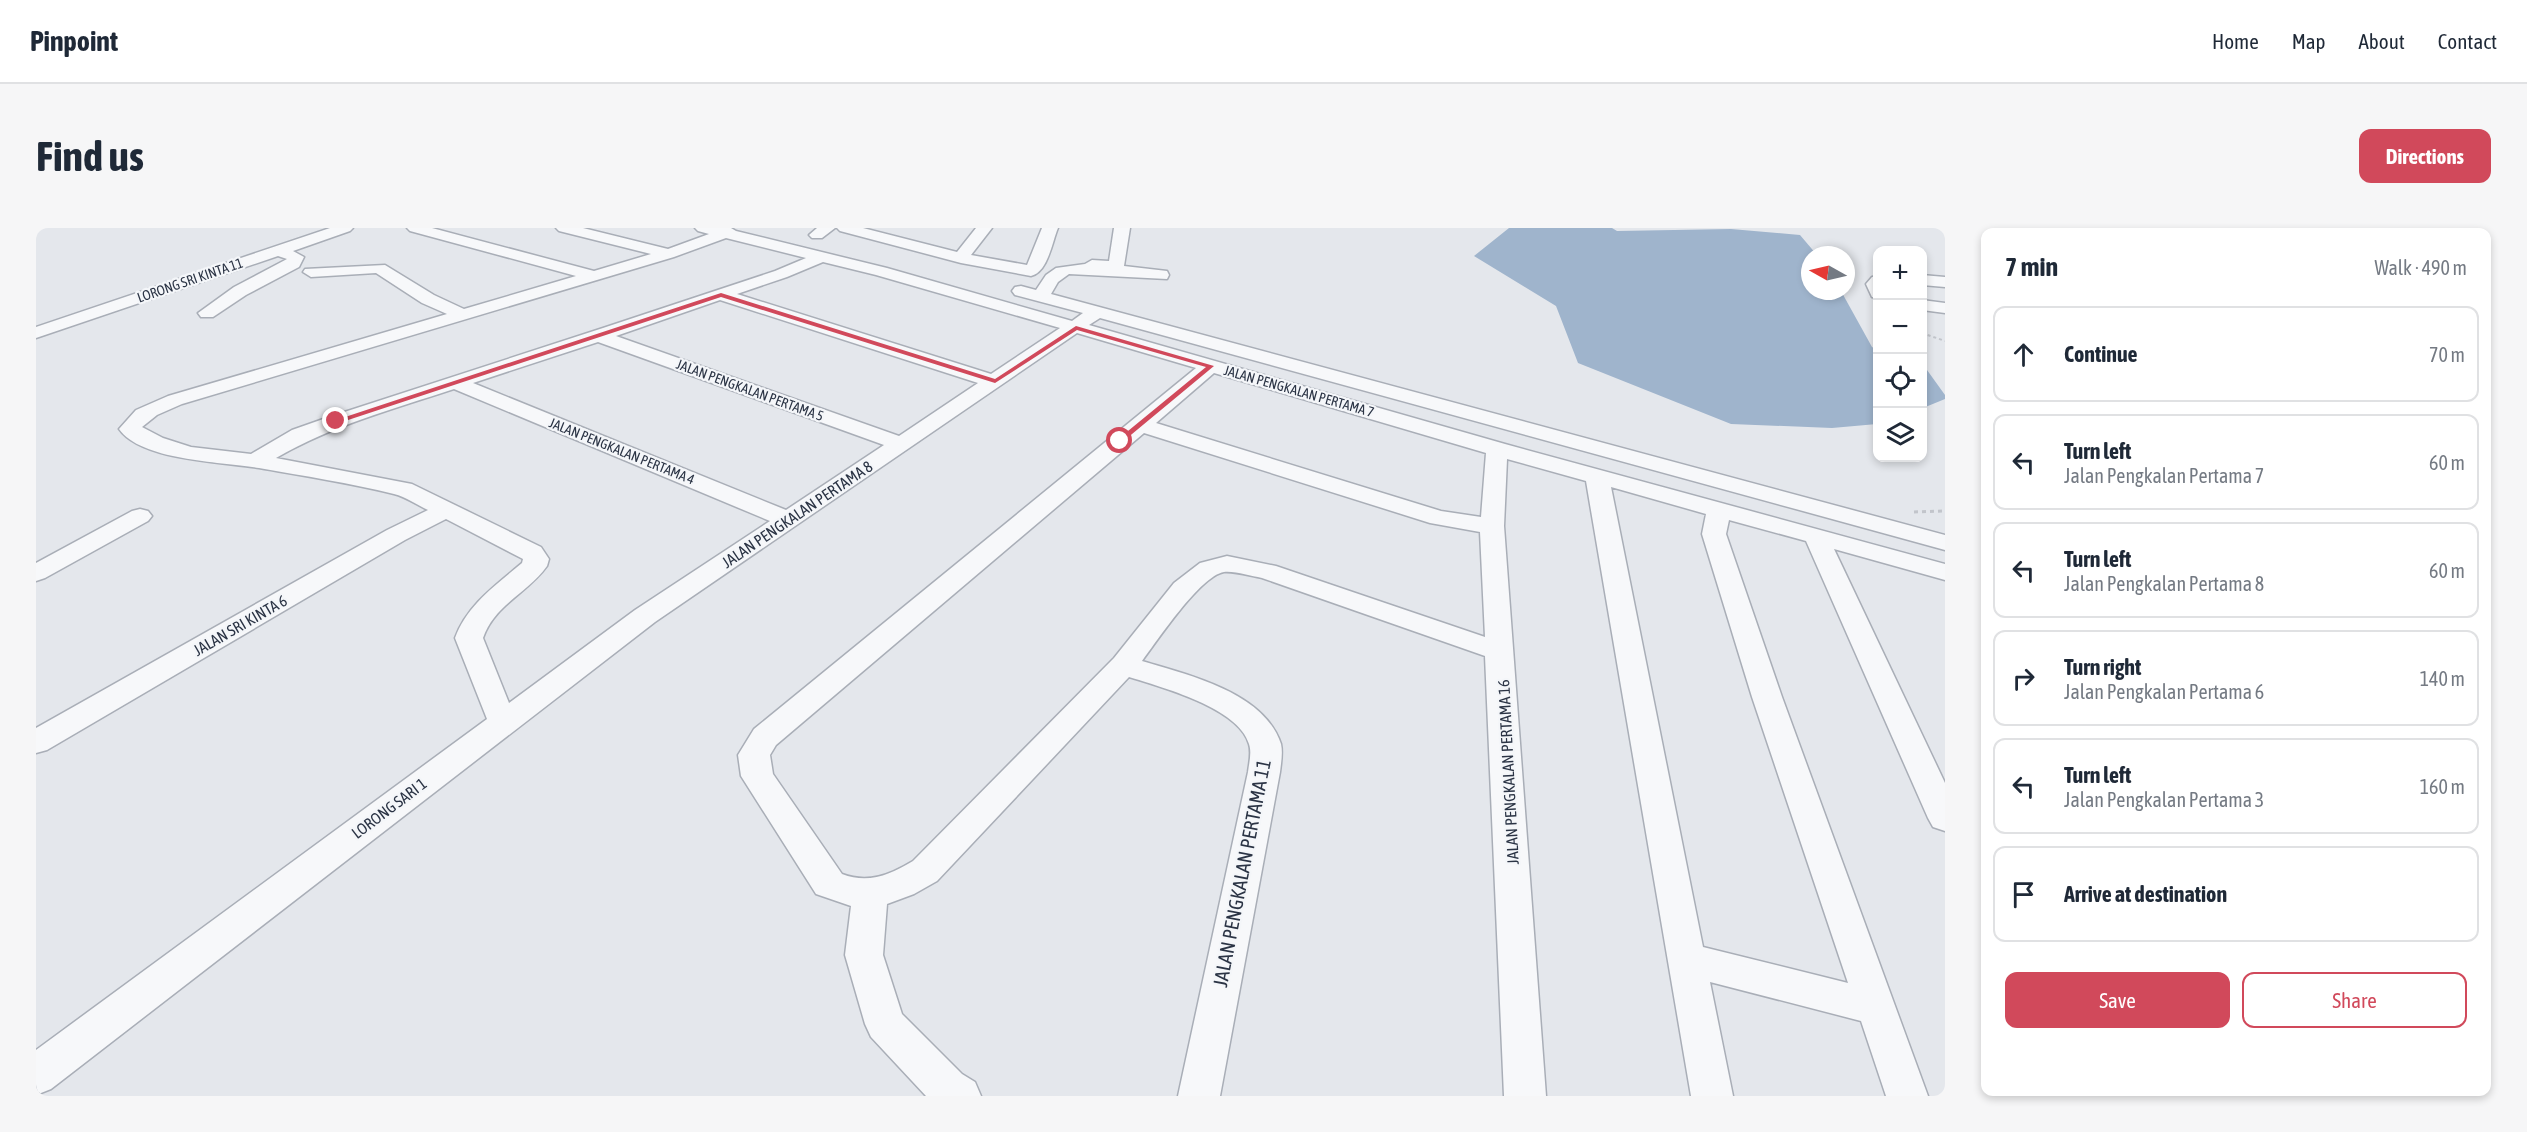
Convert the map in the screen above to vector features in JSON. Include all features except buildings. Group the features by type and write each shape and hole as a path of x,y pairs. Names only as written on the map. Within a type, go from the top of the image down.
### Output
{"street":[{"path":"415,228 594,276"},
{"path":"564,228 668,254"},
{"name":"JALAN PENGKALAN PERTAMA 7","path":"704,228 731,231 991,302 1497,449 1945,572"},
{"path":"845,228 961,258 1033,268 1116,266 1122,228"},
{"path":"961,258 984,228"},
{"path":"1033,268 1050,228"},
{"name":"LORONG SRI KINTA 11","path":"36,333 338,229"},
{"path":"502,722 469,638 475,621 489,605 534,567 536,559 532,552 404,489 255,461 237,462 179,450 137,435 130,429 134,422 147,412 175,400 668,254 731,231"},
{"path":"255,461 300,435 721,295 823,256 817,246 817,232 1097,312 1945,543"},
{"path":"207,313 240,291 293,264 296,257 277,250"},
{"path":"311,272 379,268 428,299 461,314"},
{"path":"1041,296 1049,282 1063,270 1093,269 1161,275"},
{"path":"1927,280 1945,282"},
{"path":"721,295 995,381"},
{"path":"1927,306 1945,308"},
{"name":"JALAN PENGKALAN PERTAMA 8","path":"502,722 645,616 1097,312"},
{"name":"JALAN PENGKALAN PERTAMA 5","path":"598,336 902,444"},
{"path":"1210,366 765,736 754,755 757,776 829,884 846,892 870,894 903,885 925,871 1124,665 1183,589 1209,568 1227,564 1277,574 1501,652"},
{"name":"JALAN PENGKALAN PERTAMA 4","path":"457,383 787,519"},
{"path":"1141,424 1438,518 1492,526"},
{"name":"JALAN PENGKALAN PERTAMA 16","path":"1497,449 1492,526 1525,1096"},
{"path":"1597,476 1712,1096"},
{"name":"JALAN SRI KINTA 6","path":"36,742 396,535 446,510"},
{"path":"1719,510 1714,534 1767,697 1907,1096"},
{"path":"36,573 140,516"},
{"path":"1816,537 1941,803"},
{"name":"JALAN PENGKALAN PERTAMA 11","path":"1124,665 1205,693 1232,705 1257,729 1266,745 1264,772 1199,1096"},
{"name":"LORONG SARI 1","path":"36,1075 502,722"},
{"path":"870,894 864,955 885,1024 947,1088 960,1096"},
{"path":"1686,959 1877,1008"}],"path":[{"path":"1927,334 1945,341"}],"water":[{"path":"1509,228 1612,228 1617,231 1731,229 1800,235 1809,246 1801,246 1801,300 1846,300 1873,348 1873,424 1832,428 1731,424 1578,363 1556,306 1474,256"},
{"path":"1927,370 1945,395 1945,399 1927,406"}],"route":[{"path":"336,421 489,373 721,295 995,381 1076,328 1210,366 1120,441"}]}
